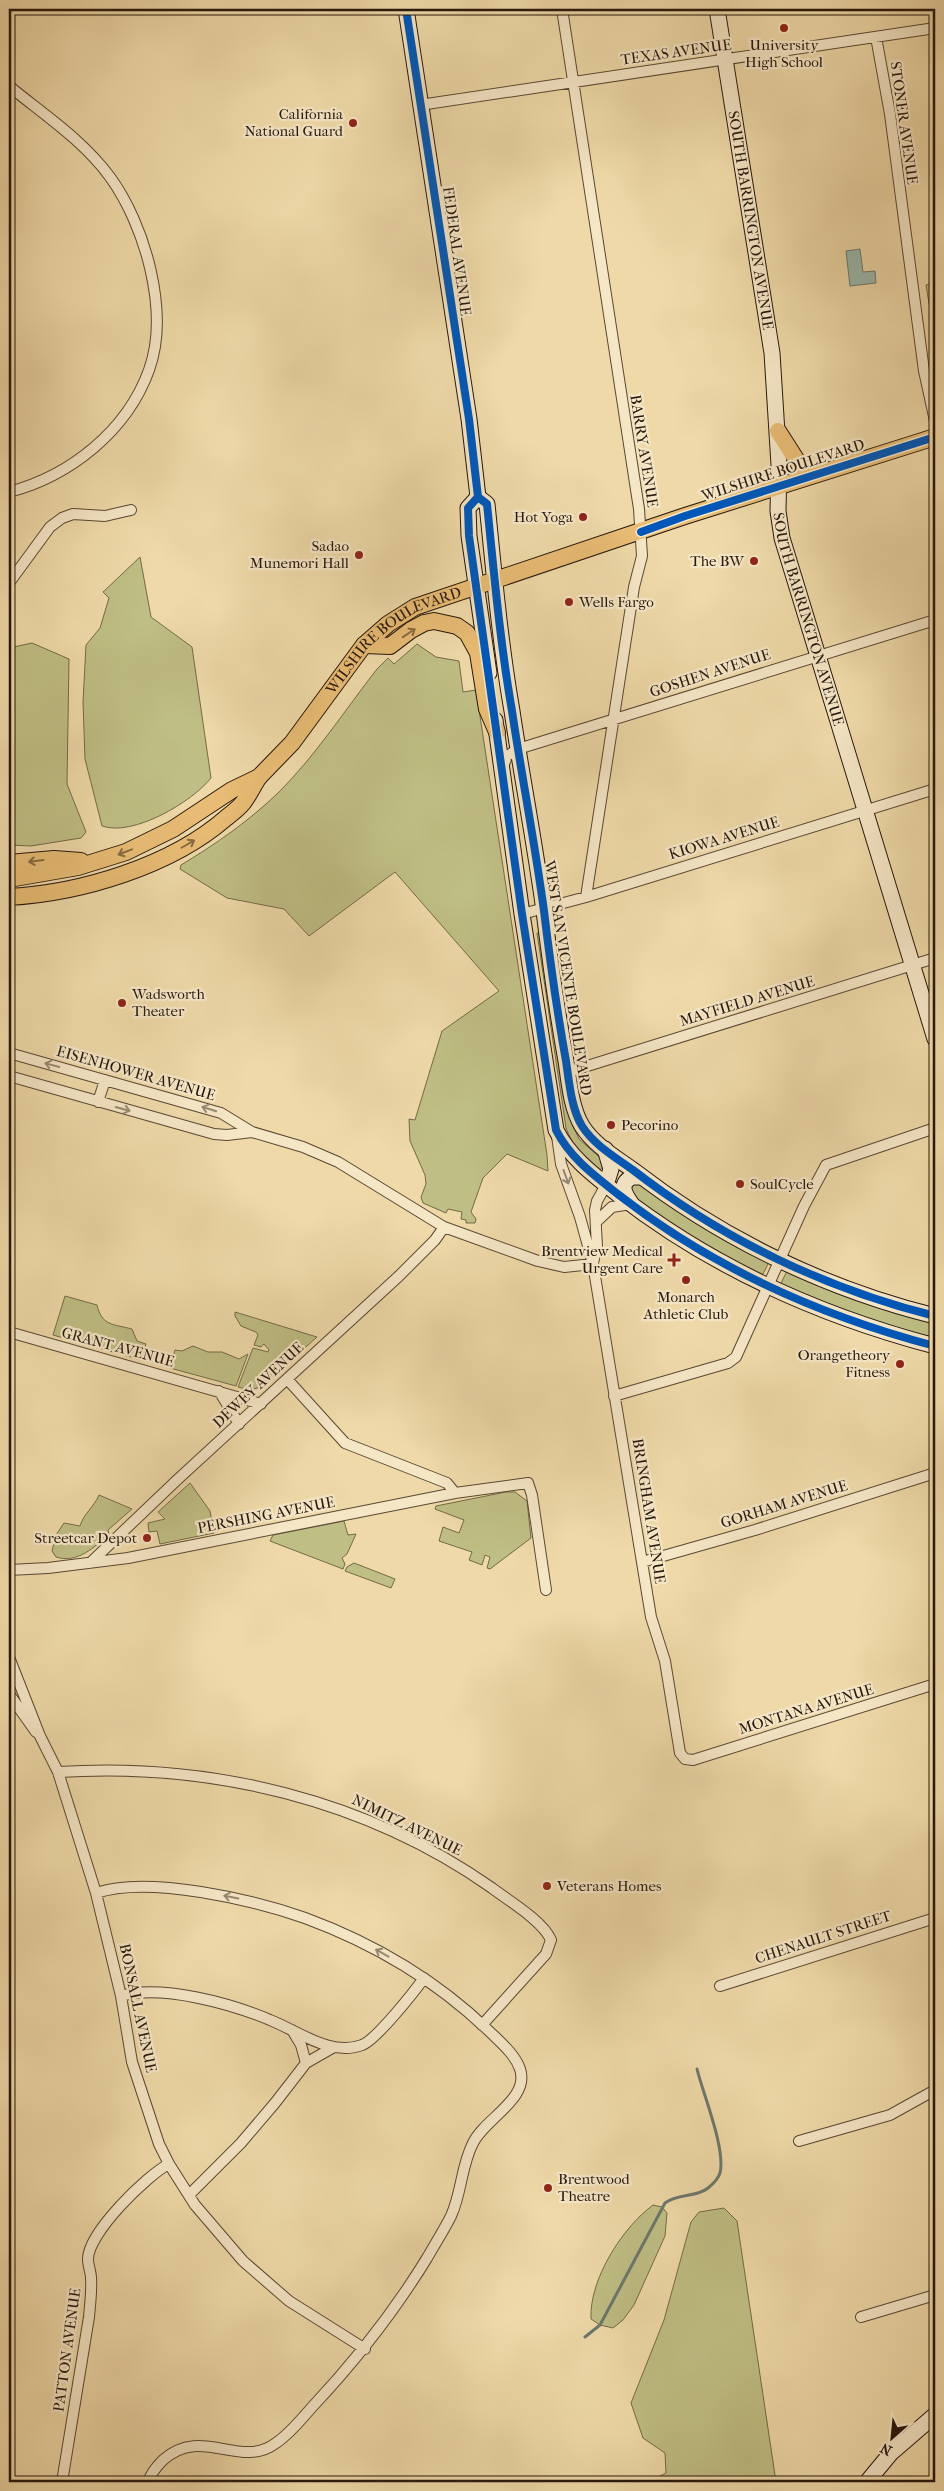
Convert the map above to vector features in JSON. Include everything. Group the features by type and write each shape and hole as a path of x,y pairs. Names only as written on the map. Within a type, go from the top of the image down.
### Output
{"main road":[{"name":"FEDERAL AVENUE","path":"406,9 469,419 478,497 487,504 493,581"},
{"name":"SOUTH BARRINGTON AVENUE","path":"717,9 772,353 778,431 778,487 782,538 935,1039"},
{"path":"778,431 801,467 816,474"},
{"name":"WILSHIRE BOULEVARD","path":"9,896 60,890 101,881 163,858 218,825 245,802 258,777 292,742 364,645 388,624 415,607 816,474 935,437"},
{"path":"478,497 468,508 469,536 522,914 556,1130 570,1153 606,1185 683,1239 768,1287 854,1322 931,1343"},
{"name":"WEST SAN VICENTE BOULEVARD","path":"493,581 543,909 552,986 568,1072 581,1125 605,1149 640,1176 704,1219 780,1260 870,1298 935,1316"},
{"path":"364,645 390,646 424,623 434,621 457,626 467,633 478,653 487,709 497,732"},
{"name":"WILSHIRE BOULEVARD","path":"9,878 56,872 98,862 126,852 173,829 232,790 258,777"},
{"path":"9,908 92,892 128,879 163,858"},
{"path":"9,863 54,859 98,862"},
{"path":"605,1149 612,1169 606,1185"},
{"path":"631,1204 623,1190 624,1185 632,1177 640,1176"},
{"path":"867,2482 891,2453 935,2415"}],"street":[{"name":"BARRY AVENUE","path":"562,9 641,532 642,556 634,587 586,897"},
{"name":"TEXAS AVENUE","path":"420,105 935,28"},
{"name":"STONER AVENUE","path":"876,37 890,114 924,371 935,421"},
{"path":"9,86 85,148 109,176 126,202 141,236 146,255 153,286 156,327 150,369 128,412 110,433 69,466 43,480 9,492"},
{"path":"9,583 50,527 62,518 74,514 105,516 132,510"},
{"name":"GOSHEN AVENUE","path":"518,749 935,620"},
{"path":"502,768 507,756 518,749"},
{"name":"KIOWA AVENUE","path":"522,914 586,897 935,789"},
{"name":"MAYFIELD AVENUE","path":"568,1072 935,958"},
{"name":"EISENHOWER AVENUE","path":"9,1053 221,1113 252,1132 303,1147 338,1162 444,1227 538,1261 564,1267 593,1264"},
{"name":"EISENHOWER AVENUE","path":"9,1076 214,1134 227,1135 252,1132"},
{"path":"98,1102 105,1080"},
{"path":"614,1396 728,1363 736,1357 826,1165 935,1128"},
{"name":"BRINGHAM AVENUE","path":"556,1130 561,1164 580,1217 593,1264 651,1617 664,1662 680,1753 685,1758"},
{"name":"BRINGHAM AVENUE","path":"593,1264 597,1246 597,1201 606,1185"},
{"path":"597,1221 612,1206 631,1204"},
{"name":"DEWEY AVENUE","path":"90,1563 399,1276 435,1240 444,1227"},
{"name":"GRANT AVENUE","path":"9,1332 261,1404"},
{"path":"287,1379 345,1444 447,1483 455,1493"},
{"path":"219,1391 239,1424"},
{"name":"GORHAM AVENUE","path":"642,1562 755,1530 935,1473"},
{"name":"PERSHING AVENUE","path":"9,1570 128,1558 455,1493 528,1483 532,1495 546,1590"},
{"name":"BONSALL AVENUE","path":"9,1657 40,1736 58,1772 96,1893 122,1996 132,2062 159,2144 169,2164 189,2195 223,2240 267,2284 365,2349"},
{"name":"MONTANA AVENUE","path":"685,1758 693,1760 935,1684"},
{"path":"9,1694 40,1736"},
{"name":"NIMITZ AVENUE","path":"58,1772 129,1770 167,1773 277,1791 328,1805 383,1827 454,1863 498,1892 540,1925 548,1932 551,1940 546,1954 482,2025"},
{"path":"96,1893 116,1888 162,1888 250,1901 299,1916 342,1933 379,1951 424,1978 464,2008 514,2057 519,2066 522,2084 504,2108 486,2122 474,2141 466,2160 455,2206 449,2220 400,2302 365,2349 287,2435 273,2446 256,2452 239,2452 200,2444 184,2447 169,2455 156,2467 148,2482"},
{"name":"CHENAULT STREET","path":"720,1986 935,1918"},
{"path":"122,1996 147,1992 188,1997 237,2008 334,2048 350,2048 368,2042 424,1978"},
{"path":"292,2030 301,2045 306,2062"},
{"path":"189,2195 246,2136 275,2103 306,2062 334,2048"},
{"path":"799,2141 896,2112 935,2090"},
{"name":"PATTON AVENUE","path":"62,2482 89,2317 91,2290 88,2259 91,2247 96,2237 121,2206 155,2172 169,2164"},
{"path":"861,2317 935,2295"}],"shaded area":[{"path":"860,249 863,272 875,271 876,283 850,286 846,251"},
{"path":"933,279 935,279 935,340 926,285 933,283"},
{"path":"140,557 151,617 192,647 211,778 190,797 161,815 129,827 115,828 102,826 85,759 83,702 86,645 100,628 109,598 103,592"},
{"path":"32,643 69,659 67,784 86,832 81,838 31,846 9,845 9,765 11,752 9,748 9,648"},
{"path":"417,644 436,657 459,661 463,692 476,690 547,1155 548,1171 507,1154 483,1178 471,1212 476,1219 475,1223 466,1223 466,1220 461,1219 462,1212 448,1209 446,1213 423,1203 421,1197 426,1184 425,1175 410,1141 409,1119 415,1120 442,1031 499,991 395,872 309,936 284,909 227,898 180,869 181,865 232,832 279,792 318,748 377,669 388,658 394,664"},
{"path":"537,933 542,933 572,1124 579,1139 606,1163 599,1171 579,1152 566,1128"},
{"path":"635,1179 767,1261 768,1264 763,1274 760,1276 672,1225 630,1195 627,1187"},
{"path":"787,1271 935,1323 935,1337 915,1334 876,1323 780,1285"},
{"path":"65,1296 97,1305 105,1321 132,1329 137,1341 146,1344 141,1360 53,1335"},
{"path":"235,1312 317,1337 261,1387 250,1390 238,1387 253,1348 268,1352 269,1350 264,1344 261,1347 254,1345 258,1335 256,1332 241,1326 235,1316"},
{"path":"193,1346 208,1352 222,1352 239,1359 248,1354 236,1386 170,1368 175,1350 182,1351"},
{"path":"190,1483 210,1511 214,1533 160,1544 157,1531 149,1532 148,1523 165,1519 158,1512"},
{"path":"506,1492 515,1492 527,1501 531,1538 490,1569 487,1568 490,1557 485,1555 482,1565 469,1560 472,1552 439,1541 443,1527 459,1533 464,1520 435,1509 436,1506"},
{"path":"99,1495 132,1509 108,1530 109,1534 85,1553 64,1559 56,1557 52,1551 56,1535 64,1523 80,1526"},
{"path":"344,1521 348,1535 356,1534 347,1554 342,1558 345,1564 343,1569 270,1541 273,1535"},
{"path":"354,1563 395,1579 391,1588 345,1571 347,1567"},
{"path":"653,2205 662,2207 667,2213 665,2236 634,2305 623,2320 613,2328 600,2325 591,2319 595,2288 602,2272 619,2241 641,2215"},
{"path":"724,2208 737,2221 776,2482 648,2482 666,2473 665,2453 643,2438 631,2403 664,2320 691,2222 699,2212"}],"waterway":[{"path":"585,2337 600,2325 665,2203 703,2191 717,2179 720,2173 720,2150 717,2136 697,2069"}],"cycle path":[{"path":"406,9 469,419 478,497 487,504 508,685 537,861 569,1086 578,1119 592,1139 605,1150 667,1195 739,1239 776,1259 854,1292 935,1316"},
{"path":"641,532 685,516 935,437"},
{"path":"478,497 468,508 469,536 522,914 556,1130 576,1158 619,1195 655,1221 730,1267 769,1287 851,1320 935,1346"}],"place":[{"name":"University High School","path":"784,28"},
{"name":"California National Guard","path":"353,123"},
{"name":"Hot Yoga","path":"583,517"},
{"name":"Sadao Munemori Hall","path":"359,555"},
{"name":"The BW","path":"754,561"},
{"name":"Wells Fargo","path":"569,602"},
{"name":"Wadsworth Theater","path":"122,1003"},
{"name":"Pecorino","path":"611,1125"},
{"name":"SoulCycle","path":"740,1184"},
{"name":"Brentview Medical Urgent Care","path":"674,1260"},
{"name":"Monarch Athletic Club","path":"686,1280"},
{"name":"Orangetheory Fitness","path":"900,1364"},
{"name":"Streetcar Depot","path":"147,1538"},
{"name":"Veterans Homes","path":"547,1886"},
{"name":"Brentwood Theatre","path":"548,2188"}]}
